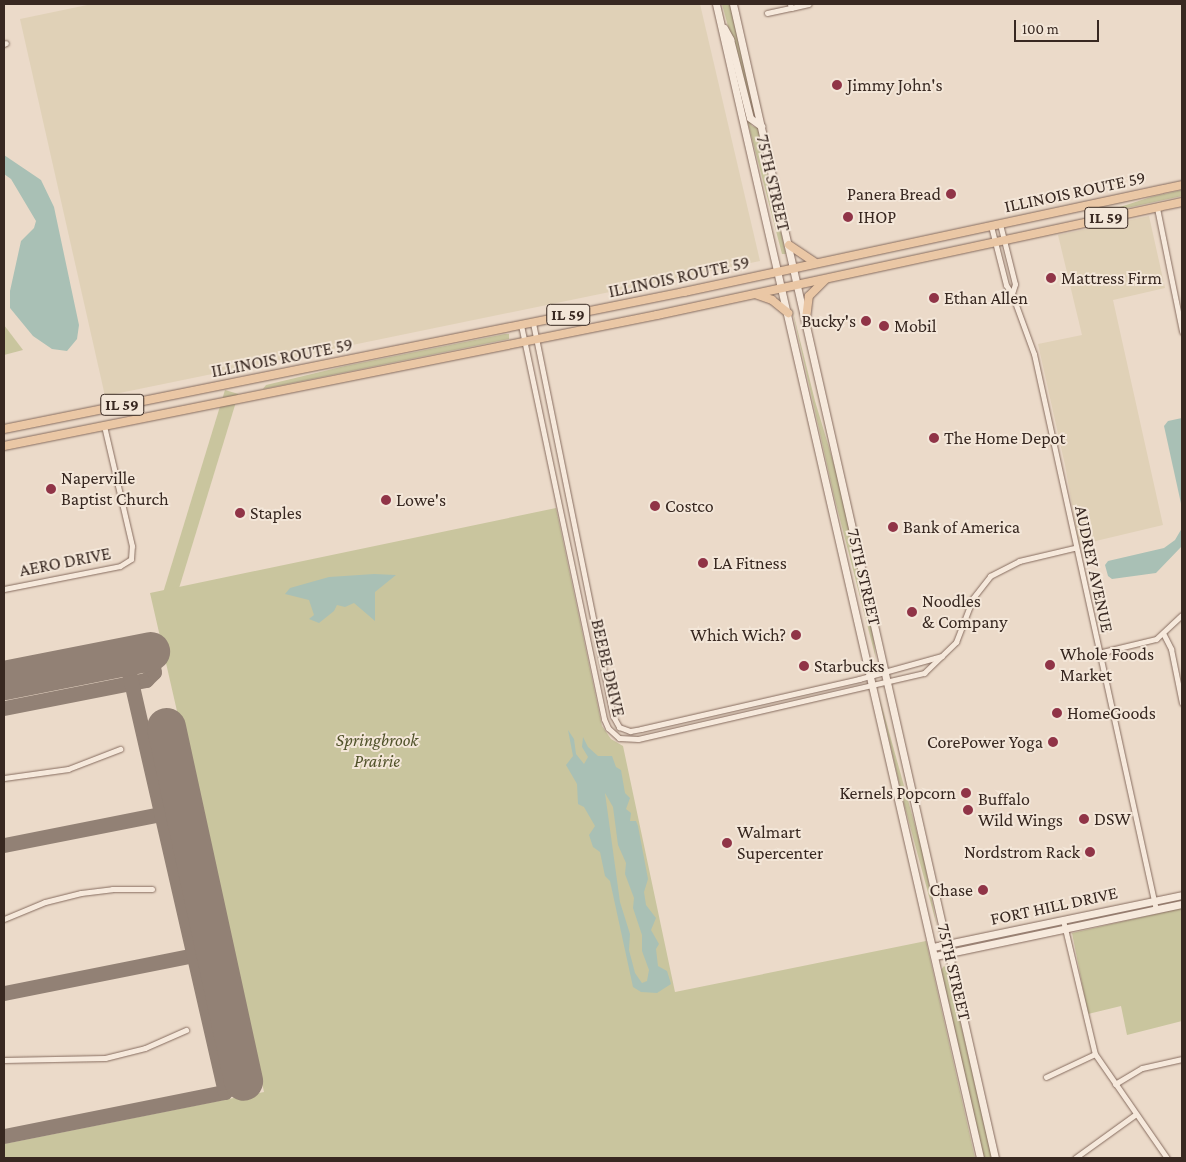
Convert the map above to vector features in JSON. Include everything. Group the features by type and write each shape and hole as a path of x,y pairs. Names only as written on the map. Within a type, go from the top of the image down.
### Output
{"main road":[{"name":"75TH STREET","path":"716,4 980,1158"},
{"name":"75TH STREET","path":"733,4 995,1158"},
{"path":"720,22 730,39 750,118 761,126"},
{"name":"ILLINOIS ROUTE 59","path":"4,429 533,323 1182,184"},
{"name":"ILLINOIS ROUTE 59","path":"4,446 536,340 1182,202"},
{"path":"789,245 816,263"},
{"path":"806,319 809,296 827,278"},
{"path":"753,294 772,300 788,313"},
{"name":"FORT HILL DRIVE","path":"932,947 1182,895"},
{"name":"FORT HILL DRIVE","path":"935,956 1182,904"}],"street":[{"path":"767,13 790,6 809,4"},
{"path":"1157,208 1182,331"},
{"name":"AUDREY AVENUE","path":"1000,224 1015,284 1012,294"},
{"name":"AUDREY AVENUE","path":"991,226 1006,285 1012,294 1032,344 1074,548 1156,910"},
{"name":"BEEBE DRIVE","path":"533,323 616,724 632,730 871,676 942,656"},
{"name":"BEEBE DRIVE","path":"521,325 604,719 611,733 619,738 635,740 888,683 924,673 956,642 973,598 990,576 1012,563 1074,548"},
{"name":"AERO DRIVE","path":"4,589 120,566 130,559 132,546 104,426"},
{"path":"1098,653 1147,642 1164,634 1182,615"},
{"path":"1164,634 1171,650 1182,703"},
{"path":"4,778 68,769 120,749"},
{"path":"4,919 45,902 81,893 119,888 152,889"},
{"path":"1062,920 1094,1054 1167,1158"},
{"path":"4,1060 105,1058 145,1048 186,1030"},
{"path":"1046,1077 1094,1054"},
{"path":"1115,1084 1142,1068 1182,1059"},
{"path":"1075,1158 1136,1114"}],"shaded area":[{"path":"92,4 700,4 760,261 105,396 20,19"},
{"path":"4,155 41,180 54,207 79,325 77,339 67,351 52,349 33,336 10,308 10,291 21,241 34,228 36,221 11,179 4,174"},
{"path":"1149,216 1165,288 1113,300 1163,525 1079,545 1065,465 1038,344 1082,335 1058,235"},
{"path":"1182,418 1182,508 1164,426 1168,421"},
{"path":"1182,528 1182,546 1156,573 1112,579 1108,576 1105,565 1108,561 1164,548 1175,540"},
{"path":"374,574 396,575 375,592 375,621 354,603 345,607 337,605 334,611 319,623 309,619 314,615 309,600 285,594 290,588 329,577"},
{"path":"568,730 574,739 576,754 584,764 588,757 582,747 583,737 588,747 598,756 612,756 616,767 621,770 625,793 630,798 626,809 631,813 630,821 636,821 638,826 648,879 644,892 646,905 656,918 651,930 659,944 656,949 658,966 667,971 671,984 657,993 641,992 633,987 610,881 605,876 600,852 593,847 589,835 595,826 584,807 578,804 577,784 566,765 573,756","holes":["605,793 613,807 618,845 626,863 625,874 634,898 633,908 642,935 642,951 649,970 647,981 642,983 635,973 629,950 630,934 620,902"]}],"green space":[{"path":"722,4 730,4 756,117 753,119"},
{"path":"744,108 752,126 758,128 786,254 782,254"},
{"path":"1182,190 1182,196 1095,215 1151,197"},
{"path":"790,300 815,401 842,491 872,627 876,659 834,496"},
{"path":"4,325 23,350 4,355"},
{"path":"509,334 509,339 263,389 266,385 345,366"},
{"path":"225,390 238,394 173,609 159,605"},
{"name":"Springbrook Prairie","path":"556,508 602,726 611,739 623,746 675,992 926,941 975,1158 4,1158 4,1144 264,1092 150,593"},
{"path":"879,696 923,854 937,926 904,804"},
{"path":"1182,908 1182,1021 1127,1035 1121,1006 1088,1014 1072,933"},
{"path":"944,966 948,969 992,1158 984,1158 941,970"}],"taxiway":[{"path":"4,708 146,680 154,672 150,651"},
{"path":"4,1136 225,1092 125,656"},
{"path":"4,845 160,814"},
{"path":"4,993 194,955"}],"runway":[{"path":"4,680 150,651"},
{"path":"166,727 243,1081"}],"place":[{"name":"Jimmy John's","path":"837,85"},
{"name":"Panera Bread","path":"951,194"},
{"name":"IHOP","path":"848,217"},
{"name":"Mattress Firm","path":"1051,278"},
{"name":"Ethan Allen","path":"934,298"},
{"name":"Bucky's","path":"866,321"},
{"name":"Mobil","path":"884,326"},
{"name":"The Home Depot","path":"934,438"},
{"name":"Naperville Baptist Church","path":"51,489"},
{"name":"Lowe's","path":"386,500"},
{"name":"Costco","path":"655,506"},
{"name":"Staples","path":"240,513"},
{"name":"Bank of America","path":"893,527"},
{"name":"LA Fitness","path":"703,563"},
{"name":"Noodles & Company","path":"912,612"},
{"name":"Which Wich?","path":"796,635"},
{"name":"Whole Foods Market","path":"1050,665"},
{"name":"Starbucks","path":"804,666"},
{"name":"HomeGoods","path":"1057,713"},
{"name":"CorePower Yoga","path":"1053,742"},
{"name":"Kernels Popcorn","path":"966,793"},
{"name":"Buffalo Wild Wings","path":"968,810"},
{"name":"DSW","path":"1084,819"},
{"name":"Walmart Supercenter","path":"727,843"},
{"name":"Nordstrom Rack","path":"1090,852"},
{"name":"Chase","path":"983,890"}]}
